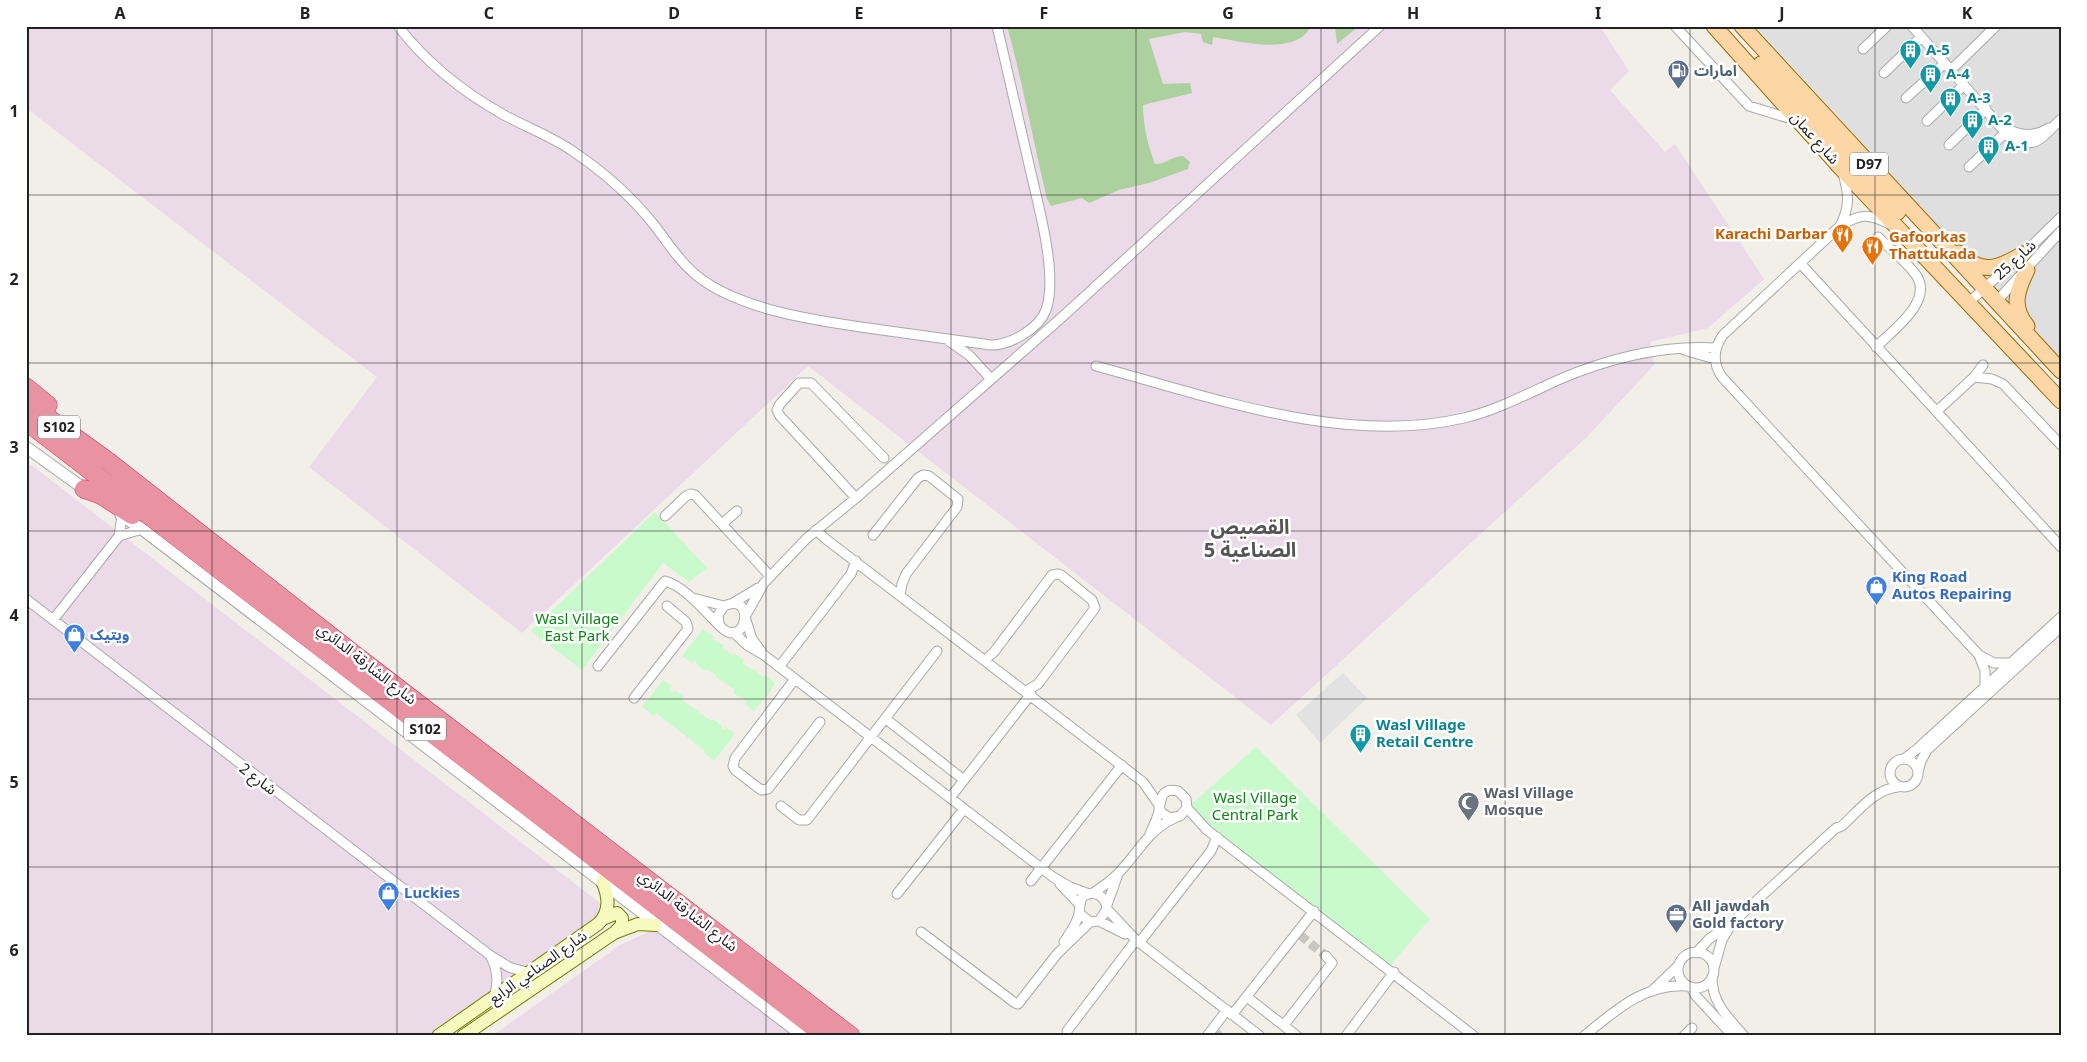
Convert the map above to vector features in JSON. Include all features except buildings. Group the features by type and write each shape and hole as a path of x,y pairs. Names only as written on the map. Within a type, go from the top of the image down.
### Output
{"highway":[{"path":"26,387 83,435 109,462"},
{"name":"شارع الشارقة الدائري","path":"26,402 109,462 355,655 850,1036"},
{"name":"شارع الشارقة الدائري","path":"29,424 825,1036"},
{"path":"84,489 101,495 151,528 184,543"},
{"path":"347,669 355,692"}],"main road":[{"name":"شارع عمان","path":"1715,26 1841,168 1904,233 1976,296"},
{"path":"1715,26 1774,77 1976,296 1984,302 1996,302 2057,367"},
{"name":"شارع عمان","path":"1742,26 1920,220 1976,296 2061,401"},
{"path":"1920,220 1937,232 1967,260 1978,266 1999,267 2022,254"},
{"path":"2027,270 2017,290 2017,308 2022,320 2046,349 2057,367"},
{"path":"602,881 607,896 605,918 617,913 622,918 622,924 614,933"},
{"name":"شارع الصناعي الرابع","path":"438,1036 591,930 605,918"},
{"name":"شارع الصناعي الرابع","path":"463,1036 614,933 630,926 656,925"}],"street":[{"path":"398,26 411,43 439,71 470,95 570,149 608,178 636,204 685,266 714,288 748,302 804,317 991,345 1006,344 1020,336 1039,320 1047,307 1049,275 1045,235 997,26"},
{"path":"719,623 719,611 767,580 818,528 856,498 1060,319 1380,26"},
{"path":"1675,26 1749,106 1800,122"},
{"path":"1863,49 1887,26"},
{"path":"1912,26 1999,124 2005,134 2020,143 2031,143 2041,140 2059,121"},
{"path":"1906,98 1996,26"},
{"path":"1884,73 1922,37"},
{"path":"1927,120 1964,85"},
{"path":"1948,145 1986,109"},
{"path":"1999,124 2015,133 2031,135 2045,130 2059,121"},
{"path":"1969,167 2005,134"},
{"path":"1840,226 1847,211 1849,200 1841,168"},
{"path":"1904,233 1877,218 1866,216 1854,217 1840,226 1726,332 1716,348 1715,359 1722,378 1979,655 1994,663 2011,663"},
{"name":"شارع 25","path":"1976,296 2061,217"},
{"name":"شارع 25","path":"1996,302 2061,231"},
{"path":"1876,347 1914,308 1920,291 1915,273 1878,237"},
{"path":"1800,263 2061,547"},
{"path":"942,338 962,349 991,379"},
{"path":"1096,366 1290,416 1338,424 1394,426 1445,422 1478,415 1512,402 1559,380 1598,366 1636,356 1679,348 1716,348"},
{"path":"1679,348 1715,359"},
{"path":"1937,411 1974,377 1983,365"},
{"path":"1974,377 1992,379 2003,384 2061,445"},
{"path":"856,498 778,413 780,404 799,383 811,383 884,458"},
{"path":"26,448 142,529 802,1036"},
{"path":"873,535 918,478 923,475 930,476 958,499 958,505 906,574 900,595"},
{"path":"665,516 686,496 690,494 695,495 722,524 767,580"},
{"path":"722,524 736,511"},
{"path":"53,620 119,536 122,516"},
{"path":"818,528 834,544 1143,782 1165,816 1177,817 1207,830 1217,837 1394,972 1474,1036"},
{"path":"119,536 142,529"},
{"path":"779,667 851,574 856,561"},
{"path":"950,798 1028,693 1038,684 1095,608 1092,600 1058,574 1052,575 994,652 985,660"},
{"path":"733,632 742,628 767,580"},
{"path":"598,666 663,582 668,581 689,596 719,623 724,630 733,632 748,645 764,655 1053,877 1070,887 1102,897 1107,907 1138,942 1260,1036"},
{"path":"689,596 706,602 742,607 752,639 764,655"},
{"name":"شارع 2","path":"26,600 491,956 509,967 529,973"},
{"path":"634,698 688,629 686,622 667,606"},
{"path":"1836,828 1838,822 1881,784 1894,763 1904,759 2061,617"},
{"path":"1890,772 1890,779 1898,786 1907,788 1913,785 1917,779 1921,760 1927,750 2061,627"},
{"path":"781,806 799,820 807,820 937,651"},
{"path":"1979,655 1985,671 1985,686"},
{"path":"795,679 735,758 733,762 735,770 761,790 768,789 820,722"},
{"path":"886,719 964,780"},
{"path":"1904,759 1914,763 1918,772"},
{"path":"1031,881 1122,765"},
{"path":"1143,782 1182,792 1186,799 1187,808 1207,830"},
{"path":"1696,953 1715,934 1732,923 1836,828 1842,826 1880,792 1898,786"},
{"path":"1150,834 1160,797 1170,790"},
{"path":"897,894 964,808"},
{"path":"921,932 1015,1003 1020,1002 1057,954 1095,921 1107,907 1113,886 1123,869 1150,834 1177,817 1187,808"},
{"path":"1067,1031 1211,851 1217,837"},
{"path":"1057,954 1079,909 1082,898 1091,894 1123,869"},
{"path":"1053,877 1079,909 1095,921 1138,942"},
{"path":"1212,1033 1230,1012 1247,997 1298,934 1314,911"},
{"path":"1732,923 1722,940 1713,973 1712,987 1718,1005 1744,1036"},
{"path":"1584,1036 1619,1009 1654,989 1679,965 1686,954 1700,952 1707,955 1713,973"},
{"path":"491,956 495,964 498,981 494,998"},
{"path":"1284,1025 1332,962 1326,956"},
{"path":"1679,965 1678,970 1681,979 1690,986 1696,996 1732,1036"},
{"path":"1346,1036 1394,972"},
{"path":"1654,989 1671,986 1705,985 1713,973"},
{"path":"1247,997 1297,1036"},
{"path":"1684,1036 1692,1028"}],"shaded area":[{"name":"القصيص الصناعية 5","path":"26,26 1600,26 1629,71 1610,90 1665,152 1675,144 1764,279 1708,328 1650,342 1654,365 1587,437 1271,725 808,366 522,633 309,467 377,377 26,108"},
{"path":"1755,26 2061,26 2061,360"},
{"path":"26,461 609,910 427,1036 26,1036"},
{"path":"1343,673 1367,698 1320,743 1296,715"},
{"path":"659,927 794,1036 492,1036 620,945"}],"green space":[{"path":"1007,26 1311,26 1304,36 1281,44 1266,45 1213,37 1212,45 1203,42 1201,34 1185,32 1149,39 1163,84 1190,83 1192,93 1143,105 1150,150 1155,164 1183,156 1190,162 1188,169 1149,183 1119,190 1089,203 1082,198 1051,206 1047,199"},
{"path":"1335,26 1359,26 1337,44"},
{"name":"Wasl Village East Park","path":"655,512 707,568 689,582 663,563 582,670 531,631"},
{"path":"703,629 714,637 712,640 724,646 723,648 732,655 734,653 744,660 742,663 752,670 754,669 763,677 765,675 775,683 754,711 745,704 747,701 733,693 735,690 717,676 707,669 705,671 696,664 697,662 694,661 692,663 682,656"},
{"path":"663,680 672,686 669,690 673,693 675,690 684,697 682,700 711,721 713,719 724,730 726,727 735,734 714,761 704,753 705,751 656,713 654,716 642,707"},
{"name":"Wasl Village Central Park","path":"1256,747 1430,919 1388,968 1187,808"}],"tunnel":[{"path":"1300,935 1326,956"},
{"path":"1216,1033 1219,1036"}],"place":[{"name":"A-5","path":"1910,69"},
{"name":"امارات","path":"1678,90"},
{"name":"A-4","path":"1930,93"},
{"name":"A-3","path":"1951,117"},
{"name":"A-2","path":"1972,139"},
{"name":"A-1","path":"1989,165"},
{"name":"Karachi Darbar","path":"1843,253"},
{"name":"Gafoorkas Thattukada","path":"1873,265"},
{"name":"King Road Autos Repairing","path":"1876,605"},
{"name":"ویتیک","path":"74,654"},
{"name":"Wasl Village Retail Centre","path":"1360,753"},
{"name":"Wasl Village Mosque","path":"1468,821"},
{"name":"Luckies","path":"388,912"},
{"name":"All jawdah Gold factory","path":"1676,934"}],"district":[{"name":"القصيص الصناعية 5","path":"1250,538"}]}
